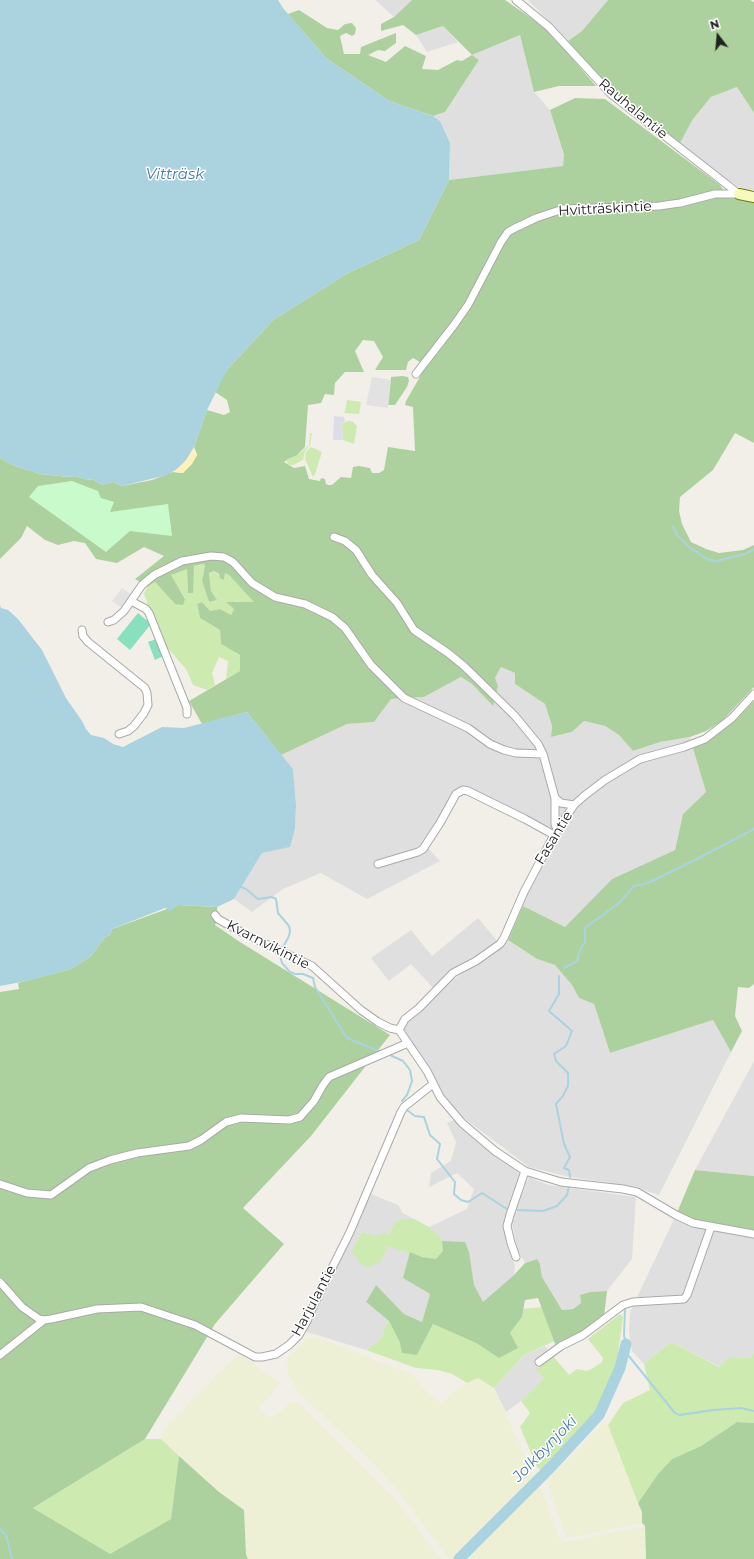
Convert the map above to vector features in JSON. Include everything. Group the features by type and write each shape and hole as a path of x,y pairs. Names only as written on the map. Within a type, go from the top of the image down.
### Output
{"street":[{"name":"Rauhalantie","path":"516,0 549,26 611,94 739,194"},
{"name":"Hvitträskintie","path":"416,374 468,305 501,242 508,232 513,229 536,218 563,209 659,206 680,203 715,194 739,194 754,197"},
{"path":"334,537 345,541 356,550 372,575 397,603 414,630 448,653 464,666 515,716 538,744 555,798 556,832 463,790 456,794 440,823 423,849 418,852 378,864"},
{"path":"108,622 114,620 124,611 142,585 154,575 168,567 182,560 211,556 224,557 233,562 252,583 275,598 305,604 332,617 345,628 371,664 404,698 468,728 490,744 504,750 516,753 542,754"},
{"path":"132,600 146,609 148,613 187,708 187,714"},
{"path":"82,630 83,636 88,642 145,688 147,693 149,699 144,713 134,726 128,731 119,734"},
{"name":"Fasantie","path":"399,1030 405,1019 419,1008 453,973 476,961 500,944 524,892 556,832 574,805 605,780 647,756 684,747 705,739 732,718 754,694"},
{"path":"555,798 561,803 574,805"},
{"name":"Kvarnvikintie","path":"215,915 218,919 241,932 312,966 361,1010 378,1022 390,1028 399,1030"},
{"path":"399,1030 427,1072 440,1097 462,1123 495,1151 525,1171 561,1182 638,1192 693,1223 754,1234"},
{"path":"0,1184 27,1193 51,1195 89,1168 110,1160 137,1153 189,1146 201,1140 226,1122 240,1118 289,1120 300,1117 314,1101 329,1077 408,1044"},
{"name":"Harjulantie","path":"44,1320 97,1309 141,1307 195,1324 255,1357 271,1356 282,1351 299,1335 307,1321 350,1232 401,1112 404,1107 433,1084"},
{"path":"516,1257 510,1243 507,1226 525,1171"},
{"path":"540,1362 561,1346 583,1335 622,1305 633,1302 684,1300 711,1227"},
{"path":"0,1282 22,1308 39,1319 44,1320"},
{"path":"0,1355 44,1320"}],"shaded area":[{"path":"375,0 412,0 394,17"},
{"path":"528,0 608,0 582,31 568,41"},
{"path":"443,26 458,42 427,52 416,35"},
{"path":"520,35 534,92 550,110 564,156 563,166 449,180 450,143 440,121 433,116 445,112 479,60 472,55"},
{"path":"737,87 754,113 754,189 751,191 742,189 715,171 680,143 693,119 711,97"},
{"path":"372,377 391,380 388,408 366,405"},
{"path":"334,416 344,417 345,421 342,424 343,440 333,440"},
{"path":"122,588 134,596 125,610 112,601"},
{"path":"501,667 515,673 515,684 545,704 552,726 551,737 572,732 584,721 605,726 619,735 633,751 660,742 690,737 706,792 683,814 675,850 612,879 565,927 519,904 554,835 468,791 459,791 426,846 440,861 367,899 321,873 283,889 252,912 234,899 262,853 295,828 296,805 293,769 281,755 347,724 374,722 391,699 424,697 461,677 472,684 493,706 495,678"},
{"path":"478,918 500,944 463,968 436,991 411,964 389,981 371,958 411,930 432,956"},
{"path":"508,940 537,959 555,965 572,985 579,998 594,1004 610,1053 713,1020 731,1052 659,1195 632,1186 570,1177 529,1167 464,1118 450,1103 438,1086 430,1068 402,1031 407,1021 448,983 498,950"},
{"path":"754,1061 754,1176 695,1170"},
{"path":"454,1120 520,1174 504,1224 508,1249 515,1265 514,1275 483,1303 404,1278 430,1294 422,1322 404,1314 376,1285 366,1302 389,1321 384,1329 381,1339 366,1350 304,1331 326,1283 371,1194 398,1205 403,1213 429,1227 467,1209 474,1189 457,1173 429,1187 431,1173 451,1161 456,1142 447,1123"},
{"path":"529,1177 548,1185 636,1197 632,1259 607,1291 590,1292 580,1295 581,1303 573,1309 562,1310 542,1277 540,1264 536,1259 525,1263 517,1248 511,1218"},
{"path":"676,1215 754,1234 753,1357 731,1357 720,1367 671,1342 644,1364 632,1351 629,1333 630,1312"},
{"path":"545,1346 553,1356 544,1378 521,1401 506,1412 494,1388 523,1356"}],"green space":[{"path":"412,0 505,0 547,29 596,86 559,86 534,92 520,35 472,55 443,26 416,35 403,25 381,31 381,24 394,17"},
{"path":"608,0 750,0 754,2 754,113 737,87 711,97 693,119 680,143 607,86 568,41 582,31"},
{"path":"299,10 327,28 338,30 345,24 352,23 356,28 355,34 352,36 346,33 340,36 344,54 360,54 361,47 396,33 396,43 385,51 378,50 368,55 386,62 405,46 426,56 422,69 438,70 457,60 462,61 472,55 479,60 445,112 433,116 389,101 326,58 288,14"},
{"path":"575,98 605,99 720,185 729,198 754,200 754,443 735,433 713,470 680,497 679,511 682,524 691,542 706,549 719,553 743,550 754,545 754,687 722,721 706,731 690,737 660,742 633,751 619,735 605,726 584,721 572,732 551,737 552,726 545,704 515,684 515,673 501,667 495,678 498,686 493,706 472,684 461,677 424,697 391,699 374,722 347,724 281,755 247,712 202,724 189,701 240,671 240,655 221,644 220,630 200,618 197,604 202,602 210,611 220,609 231,615 234,609 226,602 254,602 229,575 225,573 224,580 214,571 209,573 211,591 217,600 209,602 202,581 205,565 194,566 193,593 188,593 187,569 171,575 185,599 183,605 175,604 155,582 147,587 135,579 164,556 144,547 117,563 96,559 85,543 74,541 58,545 45,540 27,526 21,538 0,559 0,458 15,466 40,474 69,477 75,476 94,480 102,485 113,482 122,486 152,480 173,472 183,473 197,455 194,447 207,410 224,415 230,412 227,400 215,392 221,379 227,370 273,320 348,273 419,240 449,180 563,166 564,155 550,110","holes":["363,340 374,341 383,357 375,370 406,370 408,362 413,358 420,362 421,375 405,405 413,407 415,451 388,447 384,470 379,473 372,473 370,468 359,466 353,467 351,478 341,477 332,485 326,484 325,479 321,478 320,481 309,479 305,466 294,468 284,462 297,455 305,447 308,405 321,403 325,394 334,395 335,383 345,372 364,372 355,351"]},
{"path":"391,377 408,377 409,381 407,387 395,405 388,405"},
{"path":"347,400 361,402 359,414 343,413 345,411"},
{"path":"347,421 352,421 357,426 354,444 343,440 342,424"},
{"path":"310,433 312,433 310,445 305,451 303,460 293,465 289,465 286,461 288,459 301,452 309,445"},
{"path":"310,447 322,452 313,477 305,459 306,452"},
{"path":"72,481 98,491 101,498 114,502 110,512 168,504 172,536 130,531 106,552 29,497 38,486"},
{"path":"205,565 202,581 209,602 217,600 211,591 209,573 214,571 224,580 225,573 229,575 255,602 227,602 234,609 231,615 220,609 210,611 202,602 197,604 200,618 220,630 221,644 240,655 240,671 226,679 228,661 219,657 212,673 215,685 207,690 193,685 186,669 162,642 144,594 147,587 155,582 175,604 185,598 170,575 187,568 188,592 194,566"},
{"path":"138,613 151,624 130,650 117,639"},
{"path":"156,639 163,656 155,660 148,642"},
{"path":"754,701 754,984 749,988 738,987 735,1016 742,1031 731,1052 713,1020 610,1053 594,1004 579,998 572,985 555,965 537,959 508,940 523,906 565,927 612,879 675,850 683,814 706,792 693,748 704,744 736,720"},
{"path":"178,905 217,907 218,919 215,925 390,1035 311,1136 243,1208 284,1244 215,1324 145,1439 33,1508 110,1554 171,1519 179,1456 219,1492 244,1510 246,1554 248,1559 0,1559 0,992 19,989 18,983 71,969 91,956 105,937 110,935 112,929"},
{"path":"695,1170 754,1176 754,1234 711,1227 676,1215"},
{"path":"414,1219 429,1227 438,1235 442,1241 443,1251 436,1259 422,1257 383,1245 387,1248 381,1262 368,1267 362,1265 352,1252 360,1235 363,1232 375,1236 385,1233 389,1236 394,1224 399,1220"},
{"path":"442,1241 465,1242 469,1252 474,1285 483,1302 514,1275 525,1263 537,1259 540,1264 542,1277 562,1310 573,1309 581,1303 580,1295 590,1292 607,1291 604,1316 580,1335 555,1344 538,1298 525,1300 522,1317 510,1333 518,1348 499,1358 476,1343 433,1324 417,1355 402,1353 400,1343 389,1321 366,1302 376,1285 404,1314 422,1322 430,1294 403,1278 410,1252 422,1257 436,1259 443,1251"},
{"path":"542,1307 554,1341 523,1356 494,1388 478,1378 467,1383 452,1374 438,1370 416,1368 366,1350 381,1339 384,1329 389,1321 400,1343 417,1355 433,1324 476,1343 499,1358 510,1333 522,1317 523,1309"},
{"path":"620,1314 623,1317 613,1389 607,1403 542,1471 537,1467 520,1427 530,1413 521,1401 544,1378 536,1370 553,1356 569,1375 577,1369 587,1371 602,1362 603,1358 588,1339"},
{"path":"314,1336 412,1374 429,1394 442,1403 456,1389 478,1378 494,1388 533,1473 532,1482 525,1492 457,1559 449,1559 394,1486 363,1453 297,1391 288,1374 287,1359 306,1339"},
{"path":"671,1342 719,1367 730,1357 752,1357 754,1352 754,1423 737,1422 701,1446 672,1459 658,1474 638,1503 608,1425 623,1403 650,1390 644,1364"},
{"path":"238,1354 280,1383 270,1396 259,1406 261,1411 270,1417 278,1413 290,1403 298,1402 395,1499 441,1559 248,1559 246,1554 244,1510 219,1492 161,1439 163,1430"},
{"path":"737,1422 754,1423 754,1559 646,1559 645,1526 642,1523 642,1512 638,1503 658,1474 672,1459 701,1446"},
{"path":"604,1423 608,1425 642,1512 642,1523 567,1538 547,1482 549,1478"},
{"path":"145,1439 161,1439 179,1456 171,1519 110,1555 33,1508"},
{"path":"538,1487 542,1489 559,1538 566,1542 645,1526 646,1559 466,1559"}],"sand":[{"path":"194,447 197,455 192,464 183,473 173,472 186,460"}],"water":[{"name":"Vitträsk","path":"0,0 278,0 283,8 326,58 389,101 433,116 440,121 450,143 449,180 419,240 348,273 273,320 227,370 207,410 194,447 186,460 177,469 167,475 122,486 113,482 102,485 94,480 75,476 69,477 40,474 15,466 0,458"},
{"path":"0,605 1,608 8,610 18,619 42,650 66,698 91,735 104,738 113,744 123,747 162,727 184,728 247,712 293,769 296,805 295,828 290,847 262,853 234,899 217,907 178,905 171,911 165,908 112,929 110,935 105,937 91,956 71,969 27,981 0,986"}],"waterway":[{"path":"673,527 677,535 688,546 707,559 716,561 745,554 754,549"},
{"path":"564,968 577,961 580,950 585,942 585,928 619,903 634,886 648,883 754,829"},
{"path":"241,887 246,889 258,899 272,897 276,899 278,913 289,926 290,931 283,947"},
{"path":"280,956 282,963 290,972 295,974 303,974 313,978 315,987 347,1038 381,1052"},
{"path":"559,976 559,994 549,1011 572,1031 566,1046 554,1054 556,1061 568,1073 568,1086 563,1096 556,1104 564,1144 570,1157 564,1168 569,1170 570,1177"},
{"path":"390,1055 403,1061 410,1070 412,1081 407,1095 402,1101"},
{"path":"407,1110 415,1116 424,1117 430,1135 440,1144 437,1159 455,1182 454,1194 461,1200 468,1202 482,1193 507,1209"},
{"path":"518,1210 543,1211 557,1206 567,1195 569,1186"},
{"path":"625,1309 624,1335 628,1355 674,1412 679,1415 741,1408 754,1411"},
{"name":"Jolkbynjoki","path":"459,1559 550,1468 599,1415 620,1368 626,1344"},
{"path":"0,1529 6,1535 12,1559"}]}
